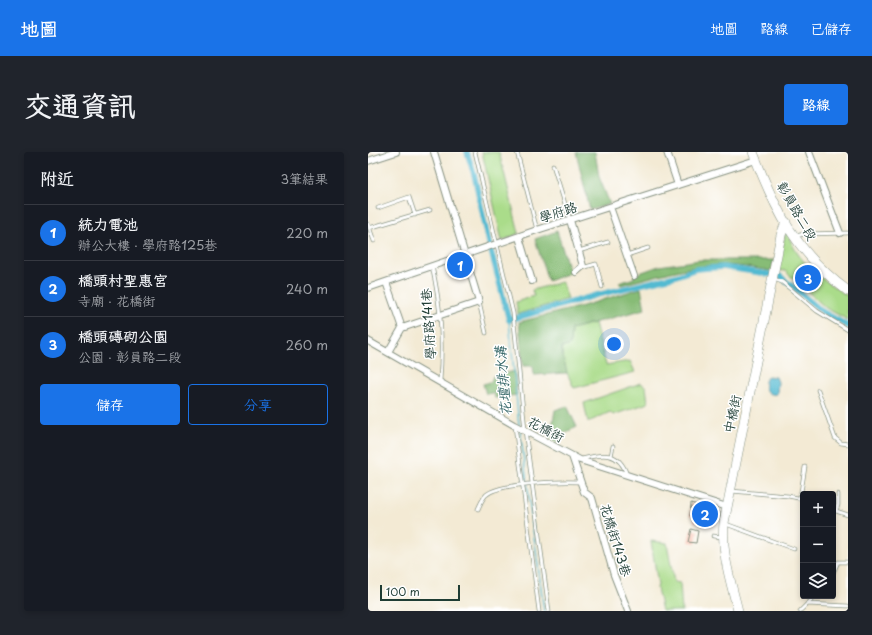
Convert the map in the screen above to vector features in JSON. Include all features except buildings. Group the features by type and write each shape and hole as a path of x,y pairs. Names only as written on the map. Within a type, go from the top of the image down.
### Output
{"street":[{"path":"368,161 396,152"},
{"path":"388,352 402,328 479,302 434,152"},
{"path":"667,152 678,185"},
{"path":"810,152 840,233"},
{"name":"學府路","path":"368,288 537,230 678,185 755,156"},
{"name":"彰員路二段","path":"755,156 772,197 794,237 815,264 848,291"},
{"path":"610,207 634,276"},
{"path":"570,220 583,266 579,270"},
{"name":"中橋街","path":"738,611 724,554 724,523 729,491 781,235 786,222"},
{"path":"519,237 532,281"},
{"path":"386,282 402,328"},
{"name":"花橋街","path":"368,341 440,381 514,425 580,460 727,507"},
{"name":"花橋街143巷","path":"572,456 584,492 592,498 614,575 628,611"}],"lane":[{"path":"475,152 492,246 513,313 525,430 549,611"},
{"path":"517,152 537,230"},
{"path":"553,165 570,220"},
{"path":"378,208 409,197 415,215"},
{"path":"370,228 430,210"},
{"path":"368,224 374,241"},
{"path":"794,237 804,234 848,233"},
{"path":"579,252 608,242"},
{"path":"627,255 648,248"},
{"path":"579,270 596,264 602,287"},
{"name":"學府路141巷","path":"432,266 443,346 440,381"},
{"path":"774,274 817,311 848,330"},
{"path":"479,302 486,333"},
{"path":"818,390 835,438 841,444 848,444"},
{"path":"514,425 539,611"},
{"path":"611,456 613,446"},
{"path":"580,460 595,456 611,456 623,463 628,476"},
{"path":"803,491 805,467"},
{"path":"478,509 486,496 493,492 522,485 547,482 580,482"},
{"path":"729,491 800,498"},
{"path":"836,508 838,506 838,494"},
{"path":"836,511 848,515"},
{"path":"724,523 794,549"},
{"path":"713,536 723,537"},
{"path":"836,566 838,562 848,562"},
{"path":"800,611 813,599"},
{"path":"807,604 848,606"}],"green space":[{"path":"482,152 499,152 519,233 502,241"},
{"path":"576,152 595,152 599,177 610,204 590,210"},
{"path":"557,231 570,273 548,281 535,239"},
{"path":"786,231 796,251 808,266 827,282 848,296 848,320 826,308 785,271 777,270"},
{"path":"700,260 774,260 771,271 719,265 694,267 621,285 619,283 634,278 634,275 659,266"},
{"path":"562,282 568,299 518,314 516,302 534,296 532,290"},
{"path":"641,288 645,309 571,329 570,345 561,348 567,373 534,375 533,366 523,366 519,322 583,306"},
{"path":"595,323 606,365 630,361 635,372 574,388 567,373 561,348 570,345 571,329"},
{"path":"515,371 517,395 495,398 493,393 486,394 483,384 491,382 493,376"},
{"path":"641,383 646,387 648,403 613,415 610,412 588,422 584,403"},
{"path":"567,406 577,427 562,434 558,443 550,439 555,410"},
{"path":"651,541 667,543 674,582 680,583 682,611 662,611 657,588 658,585"}],"water":[{"path":"768,376 776,377 778,382 777,394 770,394 765,389 765,383"}],"waterway":[{"path":"467,152 474,174 489,243 509,320 597,295 676,276 696,269 723,267 780,276 823,312 848,326"},
{"name":"花壇排水溝","path":"509,320 519,425"},
{"name":"花壇排水溝","path":"520,431 544,611"}],"place":[{"name":"統力電池","path":"460,265"},
{"name":"橋頭磚砌公園","path":"808,278"},
{"name":"橋頭村聖惠宮","path":"705,514"}]}
